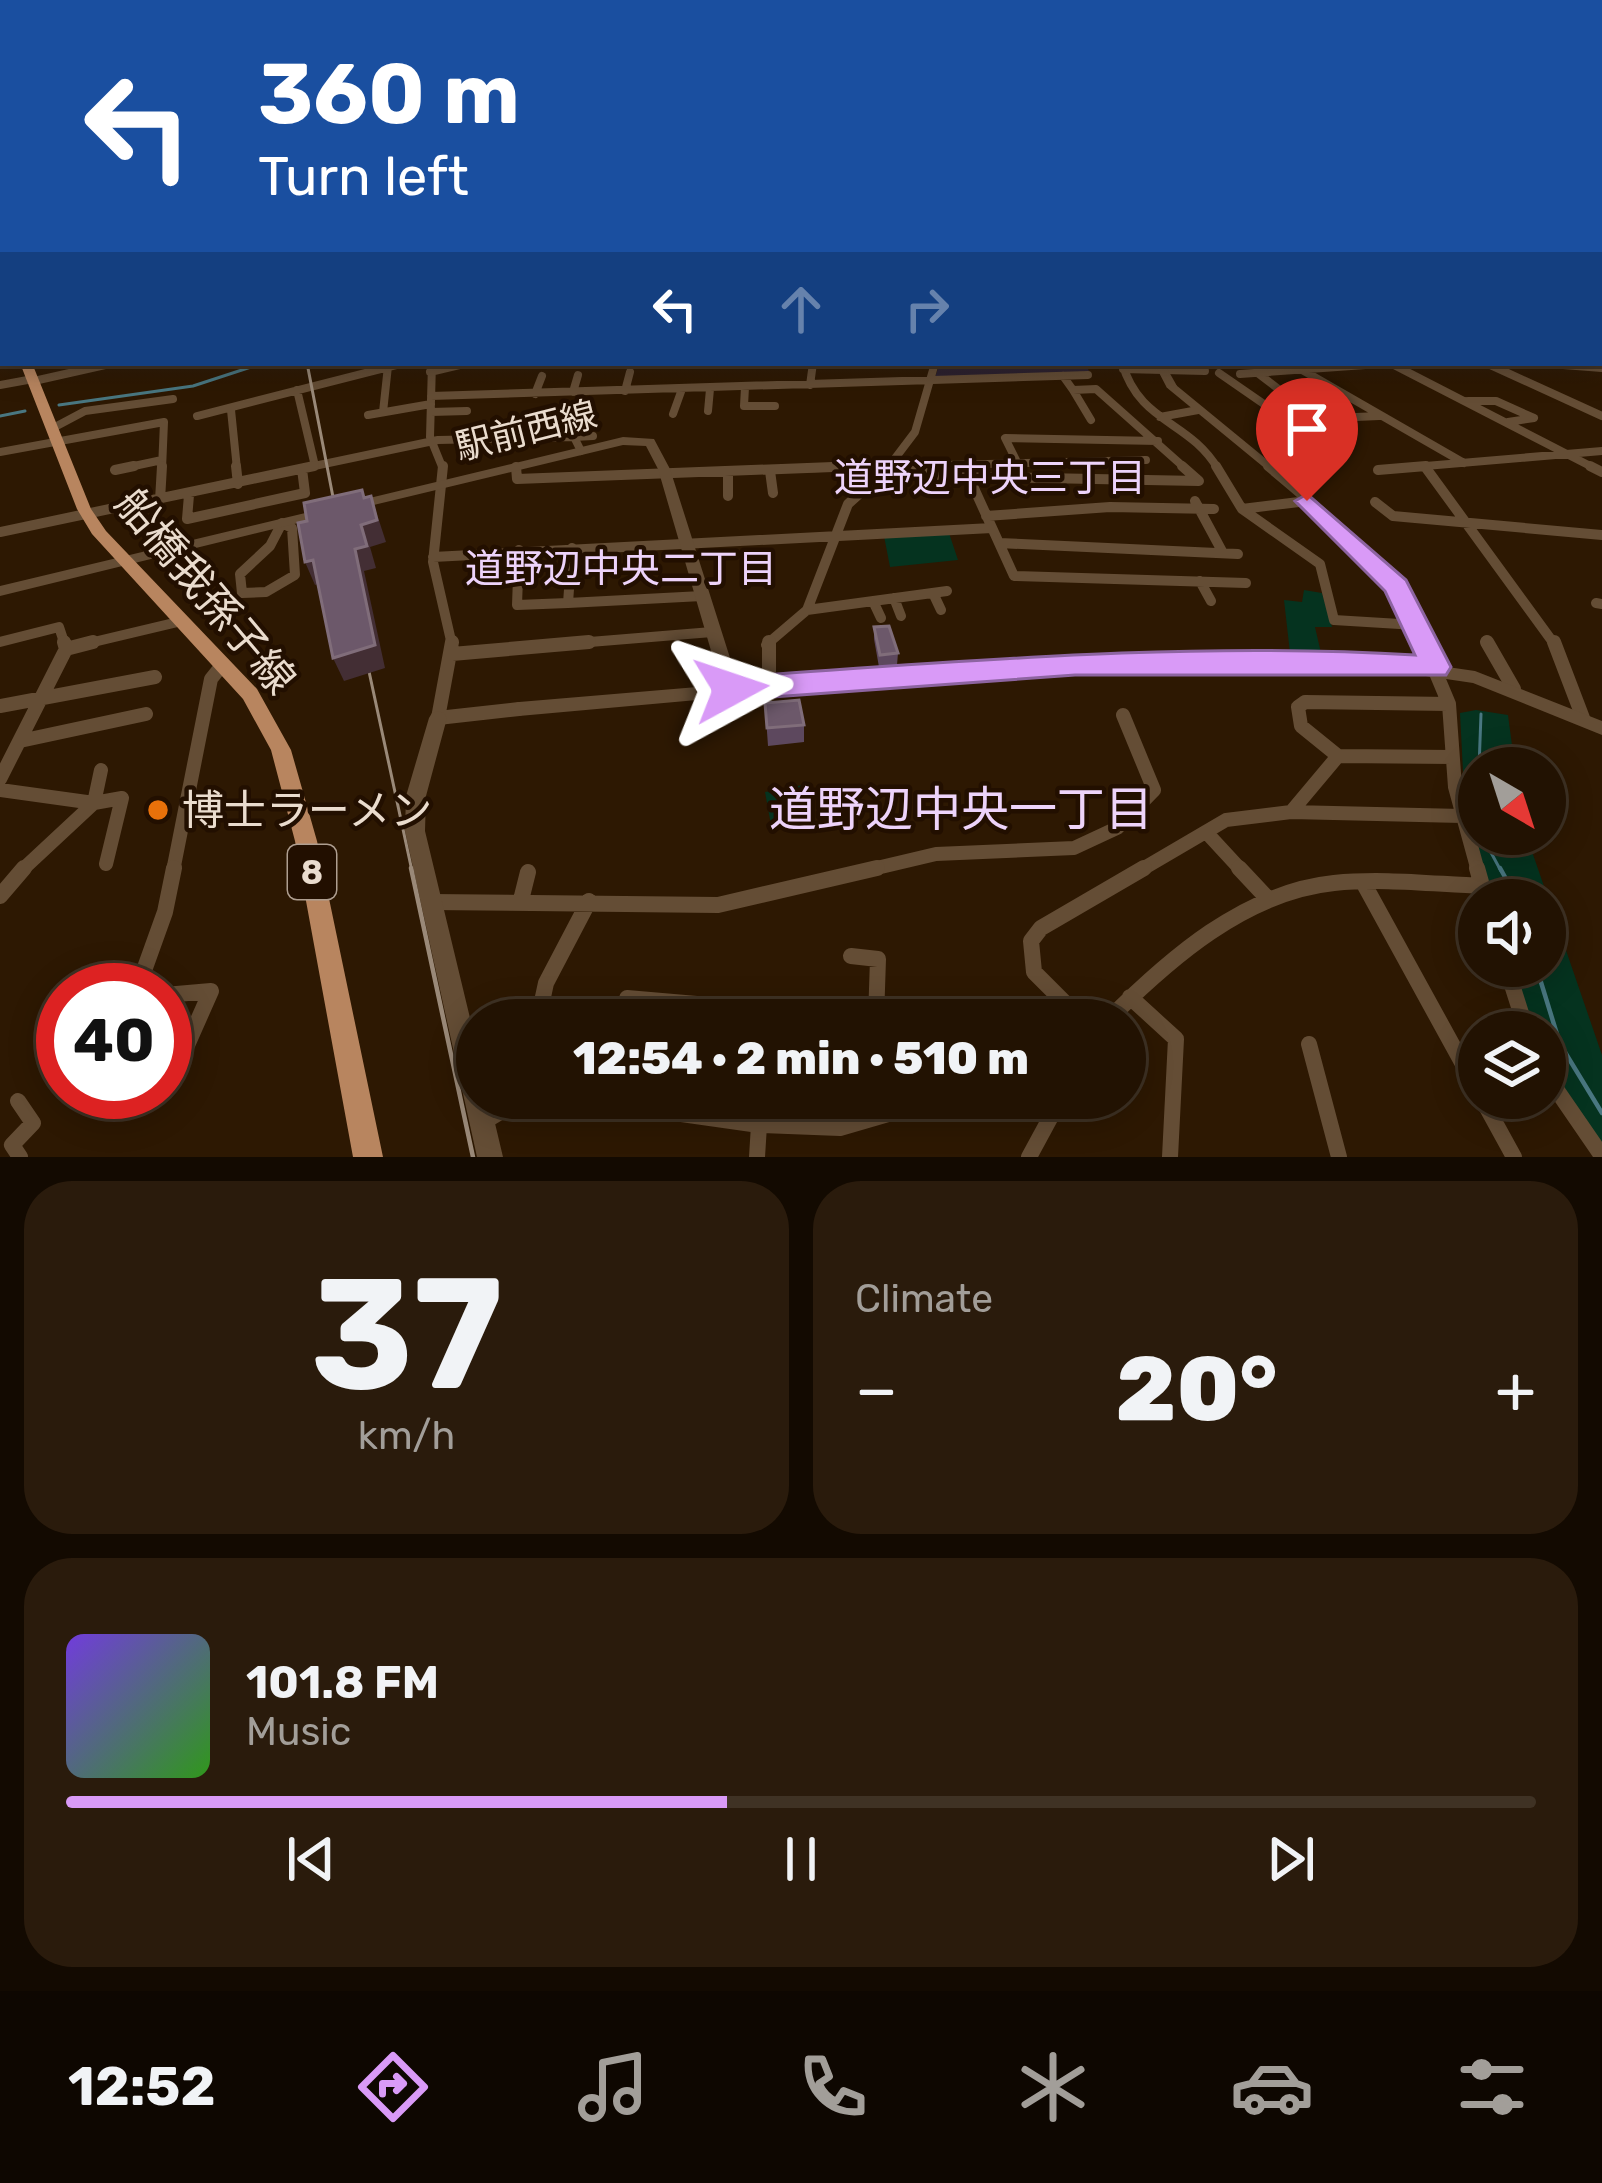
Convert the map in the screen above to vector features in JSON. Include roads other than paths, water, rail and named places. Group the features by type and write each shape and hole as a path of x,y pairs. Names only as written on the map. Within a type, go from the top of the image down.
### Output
{"main road":[{"name":"船橋我孫子線","path":"27,366 87,514 122,562 256,702 295,789 368,1157"}],"street":[{"path":"0,386 100,366"},
{"path":"197,416 388,366 383,412"},
{"path":"810,386 813,366"},
{"path":"770,685 766,645 807,610 848,504 890,466 925,413 934,366"},
{"path":"1204,371 1122,366 1131,394 1217,461 1243,509 1312,554 1320,564 1334,620 1416,625"},
{"path":"1160,366 1171,386 1307,501 1396,587 1449,704 1458,790"},
{"path":"1235,366 1316,418"},
{"path":"1295,366 1467,465"},
{"path":"1249,374 1363,366"},
{"path":"1397,366 1602,472"},
{"path":"1493,366 1598,411"},
{"path":"431,368 434,441 442,451 443,484 433,557 451,625 452,654 416,796 415,831 490,1157"},
{"path":"625,391 631,372"},
{"path":"1219,373 1287,420 1382,416"},
{"path":"573,392 578,375"},
{"path":"368,415 535,394 1088,375"},
{"path":"535,394 542,376"},
{"path":"1063,376 1091,420"},
{"path":"745,388 744,406 775,406"},
{"path":"923,463 931,481 968,475 1198,481 1096,388 1072,390"},
{"path":"674,414 682,389"},
{"path":"708,411 710,389"},
{"path":"297,390 315,466"},
{"path":"606,403 611,391"},
{"path":"1113,403 1131,394"},
{"path":"55,433 86,411 173,399"},
{"path":"1464,401 1496,400 1534,418 1505,422"},
{"path":"431,404 467,411"},
{"path":"231,410 238,484"},
{"path":"1160,417 1198,410"},
{"path":"1287,420 1284,424 1313,443"},
{"path":"0,452 55,433 164,422 160,500"},
{"path":"0,532 434,441 577,444 592,436"},
{"path":"1016,460 1005,439 1158,441"},
{"name":"駅前西線","path":"0,591 443,484 514,476 577,444 650,442 665,476"},
{"path":"1378,470 1602,451"},
{"path":"115,470 162,460"},
{"path":"1131,460 1147,480"},
{"path":"514,476 665,476 923,463 1146,460"},
{"path":"1426,468 1553,640 1583,718"},
{"path":"189,494 187,519 304,493 302,469"},
{"path":"770,471 772,493"},
{"path":"728,473 728,496"},
{"path":"968,475 1014,576 1246,583"},
{"path":"665,476 731,689"},
{"path":"1243,509 1307,501"},
{"path":"1375,502 1393,516 1601,535"},
{"path":"433,557 837,535 1160,504 1214,509"},
{"path":"1197,505 1223,553"},
{"path":"282,523 292,528 295,575 266,592 242,593 240,574 270,546 282,523"},
{"path":"1000,543 1238,554"},
{"path":"568,603 572,548"},
{"path":"519,550 517,605 702,596"},
{"path":"1200,581 1211,602"},
{"path":"807,610 940,592 940,610"},
{"path":"894,598 901,616"},
{"path":"873,601 881,618"},
{"path":"65,650 182,621"},
{"path":"0,642 59,627 65,650 1,775"},
{"path":"452,654 712,632"},
{"path":"1486,641 1515,682 1514,689"},
{"path":"438,718 770,685 1075,664 1331,661 1436,667 1514,689 1602,728"},
{"path":"147,963 165,912 211,679 223,664"},
{"path":"0,706 155,676"},
{"path":"1449,704 1305,702 1298,707 1301,726 1337,756 1453,757"},
{"path":"20,741 146,714"},
{"path":"430,902 718,905 936,854 1074,848 1117,828 1154,790 1123,715"},
{"path":"1291,812 1337,756"},
{"path":"0,896 10,880 64,838 94,803 101,770"},
{"path":"0,790 94,803 122,798 106,864"},
{"path":"1061,999 1034,972 1028,955 1031,940 1041,928 1206,832 1240,817 1291,812 1458,816"},
{"path":"1206,832 1269,900"},
{"path":"521,901 528,872"},
{"path":"1170,1157 1176,1039 1130,997 1269,900 1329,884 1458,891"},
{"path":"1364,884 1514,1157"},
{"path":"543,999 546,983 589,902"},
{"path":"851,956 878,959 878,999"},
{"path":"192,993 211,992 192,1033"},
{"path":"627,998 633,999"},
{"path":"1310,1044 1340,1157"},
{"path":"18,1101 33,1123 12,1144 20,1157"},
{"path":"1566,1104 1602,1156"},
{"path":"482,1123 489,1119"},
{"path":"748,1119 759,1125 840,1128 871,1119"},
{"path":"1029,1157 1050,1119"},
{"path":"758,1157 759,1125"}],"waterway":[{"path":"59,405 193,386 254,366"},
{"path":"0,416 25,411"},
{"path":"1480,747 1481,714"},
{"path":"1492,855 1501,871"},
{"path":"1500,868 1505,877"},
{"path":"1542,987 1560,1044 1602,1113"}],"railway":[{"path":"308,366 339,528"},
{"path":"362,639 412,871"},
{"path":"411,868 473,1157"}],"place":[{"name":"博士ラーメン","path":"158,810"}],"district":[{"name":"道野辺中央三丁目","path":"990,477"},
{"name":"道野辺中央二丁目","path":"621,568"},
{"name":"道野辺中央一丁目","path":"961,809"}]}
